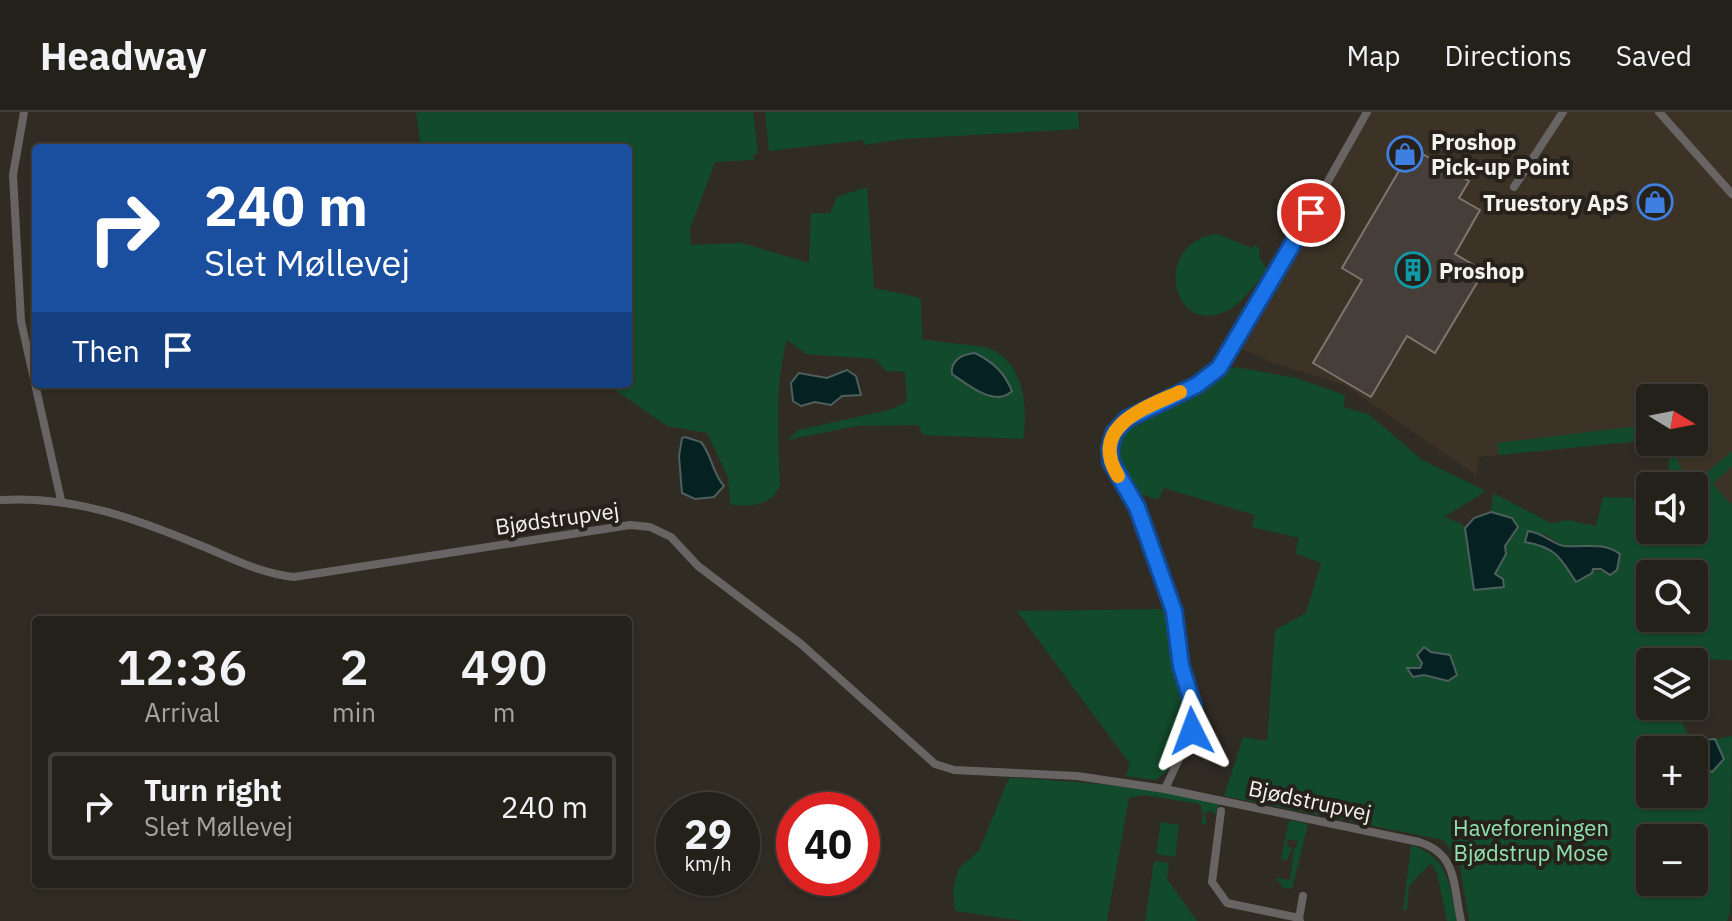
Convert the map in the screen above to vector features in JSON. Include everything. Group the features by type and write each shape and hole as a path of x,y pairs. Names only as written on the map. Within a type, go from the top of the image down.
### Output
{"street":[{"path":"24,112 13,175 21,321 32,370"},
{"path":"1165,789 1192,731 1193,705 1181,666 1174,611 1137,507 1111,462 1111,440 1127,419 1209,377 1230,355 1367,112"},
{"path":"1514,187 1563,112"},
{"path":"1659,112 1732,194"},
{"path":"36,388 61,500"},
{"name":"Bjødstrupvej","path":"0,500 61,500 118,512 261,570 294,577 630,525 650,527 671,537 708,574 801,644 899,735 935,764 954,770 1077,776 1165,789 1432,846 1448,860 1461,921"},
{"path":"1221,811 1212,882 1227,903 1300,919 1303,896"}],"shaded area":[{"path":"1362,112 1732,112 1732,594 1702,544 1708,544 1708,472 1669,472 1669,456 1708,456 1708,384 1636,384 1636,441 1479,457 1476,475 1346,386 1271,362 1231,344"}],"green space":[{"path":"416,112 753,112 758,154 753,155 754,160 715,162 690,229 691,245 742,243 809,263 811,213 830,213 837,197 867,187 874,288 921,298 922,339 979,346 1005,359 1020,382 1025,411 1023,439 923,435 918,425 857,426 787,440 798,430 889,410 907,402 905,372 886,371 875,359 806,354 787,340 779,393 780,485 772,497 760,504 730,504 728,477 707,433 667,426 613,388 632,388 632,144 420,144"},
{"path":"765,112 1078,112 1079,129 903,139 865,145 863,140 769,151"},
{"path":"1217,234 1252,248 1255,245 1260,249 1259,257 1267,269 1239,302 1228,310 1208,316 1193,312 1182,301 1176,286 1176,269 1183,253 1196,241"},
{"name":"Haveforeningen Bjødstrup Mose","path":"1236,367 1296,378 1345,395 1344,407 1370,415 1422,460 1486,491 1444,517 1465,528 1474,589 1500,566 1505,546 1518,527 1512,518 1491,512 1493,493 1551,523 1568,520 1596,526 1603,497 1634,498 1636,544 1708,544 1708,472 1732,451 1732,466 1713,484 1732,505 1732,660 1708,659 1708,648 1636,648 1636,720 1680,720 1689,736 1636,736 1636,808 1708,808 1708,769 1712,771 1724,759 1715,739 1732,736 1730,913 1727,921 1469,921 1459,861 1443,840 1224,796 1243,737 1267,741 1275,630 1306,613 1321,563 1295,553 1299,538 1252,527 1255,515 1164,488 1158,500 1134,492 1118,457 1118,440 1123,432 1130,424 1209,385 1228,369","holes":["1543,533 1564,546 1608,546 1621,558 1610,575 1592,571 1576,582 1559,556 1545,546"]},
{"path":"1636,426 1636,441 1499,455 1497,443"},
{"path":"1669,456 1678,456 1678,464 1684,472 1669,472"},
{"path":"1167,609 1175,665 1187,704 1181,747 1165,773 1155,780 1126,776 1130,764 1017,611"},
{"path":"1009,778 1115,786 1220,802 1215,815 1211,810 1203,815 1200,804 1144,795 1129,798 1107,921 1024,921 955,911 953,889 959,868 979,851"},
{"path":"1289,820 1308,824 1292,889 1281,887 1281,882 1277,881 1277,878 1290,880 1294,848 1298,841 1288,839 1287,846 1292,848 1287,860 1281,859"},
{"path":"1161,822 1179,825 1175,857 1156,854"},
{"path":"1411,845 1424,850 1441,865 1457,921 1447,921 1437,873 1431,863 1409,886 1407,910 1403,910"},
{"path":"1154,861 1169,863 1167,879 1197,921 1145,921"}],"water":[{"path":"975,353 997,368 1012,391 1005,396 990,396 952,374 953,365 958,359"},
{"path":"847,370 856,376 861,395 842,396 831,405 815,402 801,406 793,401 791,383 799,373 827,378"},
{"path":"682,438 701,442 724,486 714,497 695,499 682,493 679,456"},
{"path":"1491,512 1512,518 1518,527 1505,546 1506,554 1495,574 1503,579 1504,587 1474,590 1465,528 1474,518"},
{"path":"1528,531 1564,546 1600,546 1613,550 1620,554 1617,570 1610,575 1601,569 1593,569 1592,573 1576,582 1556,554 1525,542"},
{"path":"1424,647 1431,652 1450,655 1457,675 1448,681 1424,675 1413,677 1407,668 1420,668 1422,663 1417,655"},
{"path":"1715,739 1724,759 1712,772 1708,770 1708,740"}],"building":[{"name":"Proshop","path":"1402,142 1469,181 1459,198 1480,210 1455,254 1484,271 1435,353 1407,336 1371,397 1313,363 1362,280 1342,268 1403,164 1393,158"}],"slow traffic":[{"path":"1118,476 1111,462 1110,448 1119,425 1143,409 1180,392"}],"place":[{"name":"Proshop Pick-up Point","path":"1405,154"},
{"name":"Truestory ApS","path":"1655,202"},
{"name":"Proshop","path":"1413,270"}],"route":[{"path":"1192,731 1193,705 1181,666 1174,611 1137,507 1111,462 1111,440 1119,425 1127,419 1197,385 1219,368 1230,355 1311,213"}]}
